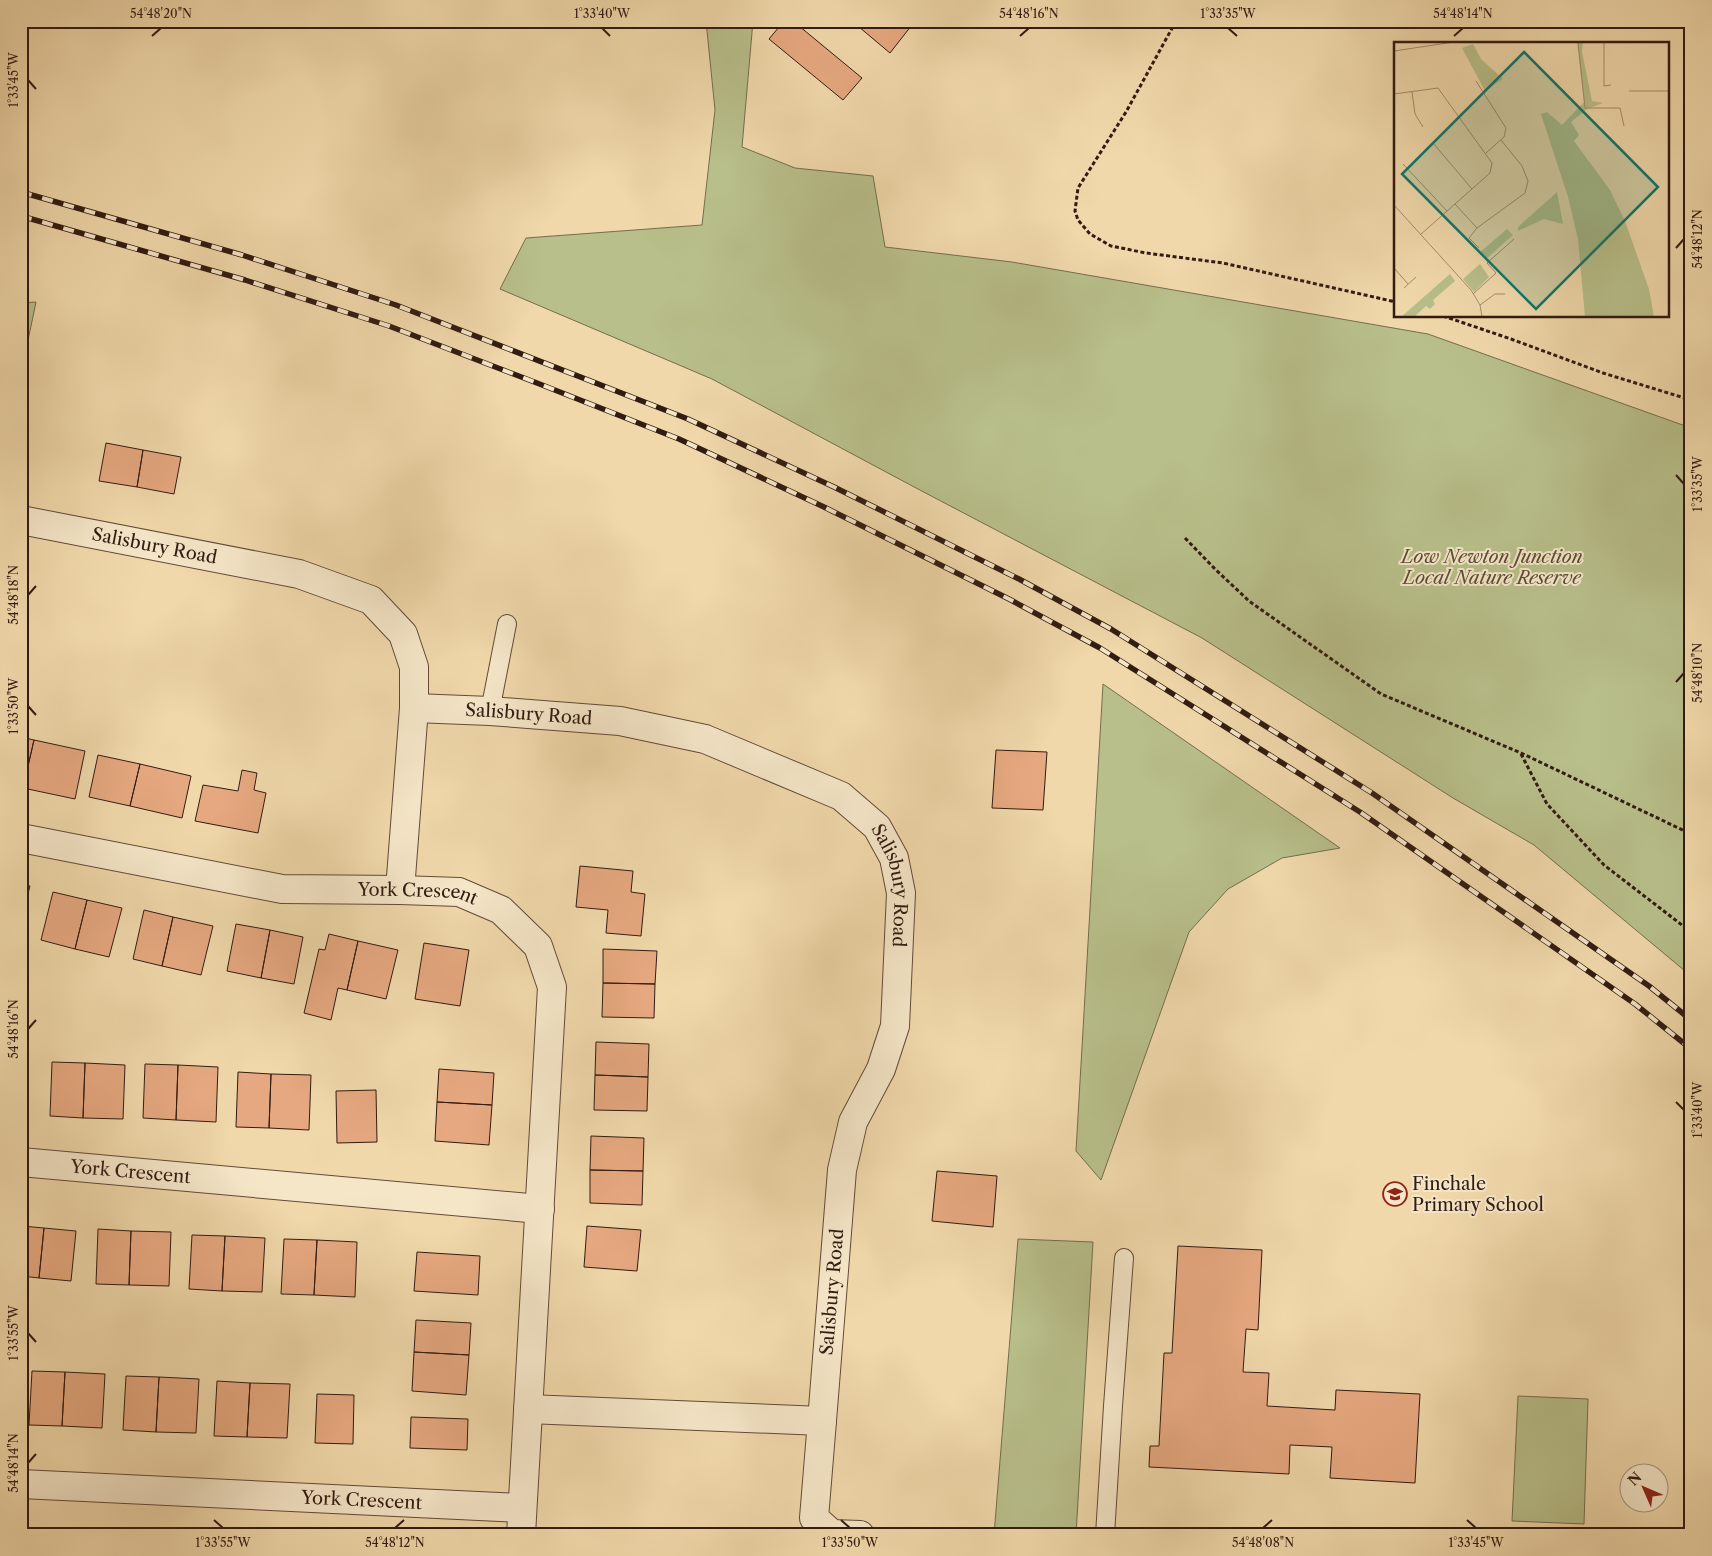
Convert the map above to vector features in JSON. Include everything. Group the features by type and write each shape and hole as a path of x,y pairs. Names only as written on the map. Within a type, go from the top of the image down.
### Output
{"street":[{"name":"Salisbury Road","path":"21,520 299,574 371,600 403,634 414,667 414,708 400,890"},
{"name":"Salisbury Road","path":"414,708 490,711 620,721 705,739 841,796 877,827 894,858 901,893 895,1026 882,1069 853,1122 842,1170 814,1518 832,1534 860,1535"},
{"name":"York Crescent","path":"21,838 282,889 459,892 502,910 538,946 552,987 521,1535"},
{"name":"York Crescent","path":"21,1162 540,1209"},
{"path":"528,1409 822,1421"},
{"name":"York Crescent","path":"21,1484 522,1508"}],"lane":[{"path":"490,711 507,624"},
{"path":"1105,1535 1112,1406 1124,1258"}],"path":[{"path":"1176,21 1126,112 1078,188 1075,212 1078,220 1090,234 1111,246 1146,253 1223,263 1394,302"},
{"path":"1449,318 1603,373 1691,400"},
{"path":"1185,538 1249,601 1381,694 1521,753 1691,834"},
{"path":"1521,753 1547,804 1604,865 1691,932"}],"green space":[{"name":"Low Newton Junction Local Nature Reserve","path":"706,21 753,21 742,147 795,168 873,176 885,247 1012,262 1428,334 1691,428 1691,976 1534,845 1453,798 1202,638 712,379 500,289 526,238 702,225 715,110"},
{"path":"36,302 21,374 21,303"},
{"path":"1103,684 1340,848 1282,858 1228,889 1189,932 1101,1180 1076,1151"},
{"path":"1018,1239 1093,1242 1076,1535 994,1535"},
{"path":"1518,1396 1588,1399 1584,1524 1512,1521"}],"building":[{"path":"784,21 793,21 862,78 843,100 769,39"},
{"path":"864,21 915,21 890,53 859,27"},
{"path":"106,443 143,450 137,487 99,481"},
{"path":"143,450 181,457 174,494 137,487"},
{"path":"21,737 34,740 23,788 21,788"},
{"path":"34,740 85,751 75,799 23,788"},
{"path":"996,750 1047,752 1043,810 992,808"},
{"path":"98,755 140,764 130,806 89,797"},
{"path":"140,764 191,776 182,818 130,806"},
{"path":"242,770 257,773 254,790 266,793 258,833 195,821 203,785 238,791"},
{"path":"580,866 633,871 631,892 645,894 641,936 606,933 608,910 576,907"},
{"path":"21,884 30,886 21,920"},
{"path":"53,892 87,900 75,949 41,940"},
{"path":"87,900 122,908 109,957 75,949"},
{"path":"144,910 173,917 162,966 133,959"},
{"path":"173,917 213,926 201,975 162,966"},
{"path":"236,924 270,930 261,978 227,971"},
{"path":"270,930 303,937 294,984 261,978"},
{"path":"329,934 358,941 347,990 338,988 331,1020 304,1013 319,949 325,950"},
{"path":"358,941 398,950 386,999 347,990"},
{"path":"424,943 469,950 460,1006 415,999"},
{"path":"603,949 657,951 655,984 603,983"},
{"path":"603,983 655,984 654,1018 602,1017"},
{"path":"21,1036 26,1036 26,1087 21,1087"},
{"path":"596,1042 649,1044 648,1077 595,1075"},
{"path":"52,1062 85,1063 83,1118 50,1116"},
{"path":"85,1063 125,1065 123,1119 83,1118"},
{"path":"145,1064 178,1065 176,1120 143,1118"},
{"path":"178,1065 218,1067 216,1122 176,1120"},
{"path":"439,1069 494,1073 492,1105 437,1102"},
{"path":"238,1072 271,1074 269,1128 236,1127"},
{"path":"271,1074 311,1075 309,1130 269,1128"},
{"path":"595,1075 648,1077 647,1111 594,1110"},
{"path":"376,1090 377,1142 337,1143 336,1091"},
{"path":"437,1102 492,1105 489,1145 435,1141"},
{"path":"591,1136 644,1138 643,1171 590,1170"},
{"path":"590,1170 643,1171 642,1205 590,1203"},
{"path":"937,1171 997,1176 993,1227 932,1221"},
{"path":"21,1226 44,1228 39,1278 21,1276"},
{"path":"587,1226 641,1230 637,1271 584,1267"},
{"path":"44,1228 76,1231 71,1281 39,1278"},
{"path":"98,1229 131,1231 129,1285 96,1284"},
{"path":"131,1231 171,1232 169,1286 129,1285"},
{"path":"192,1235 225,1236 222,1291 189,1289"},
{"path":"225,1236 265,1238 262,1292 222,1291"},
{"path":"284,1239 317,1240 314,1295 281,1294"},
{"path":"317,1240 357,1242 355,1297 314,1295"},
{"path":"1178,1246 1262,1250 1258,1330 1246,1329 1243,1372 1269,1373 1267,1406 1335,1410 1336,1390 1420,1394 1415,1483 1330,1478 1332,1447 1290,1445 1289,1474 1149,1467 1150,1446 1159,1446 1164,1353 1172,1353"},
{"path":"417,1252 480,1256 478,1295 414,1291"},
{"path":"416,1320 471,1323 469,1355 414,1352"},
{"path":"414,1352 469,1355 466,1395 412,1391"},
{"path":"32,1371 65,1372 62,1426 29,1425"},
{"path":"65,1372 105,1374 102,1428 62,1426"},
{"path":"126,1376 159,1377 156,1432 123,1430"},
{"path":"159,1377 199,1379 196,1433 156,1432"},
{"path":"217,1381 250,1383 247,1437 214,1436"},
{"path":"250,1383 290,1384 287,1438 247,1437"},
{"path":"317,1394 354,1395 353,1444 315,1443"},
{"path":"411,1417 468,1419 467,1450 410,1448"}],"railway":[{"path":"21,192 242,255 396,305 688,419 834,487 1019,579 1111,629 1372,793 1649,986 1691,1020"},
{"path":"21,216 245,280 389,326 537,383 679,439 824,507 1009,599 1100,648 1360,812 1635,1004 1691,1049"}],"place":[{"name":"Finchale Primary School","path":"1395,1194"}]}
